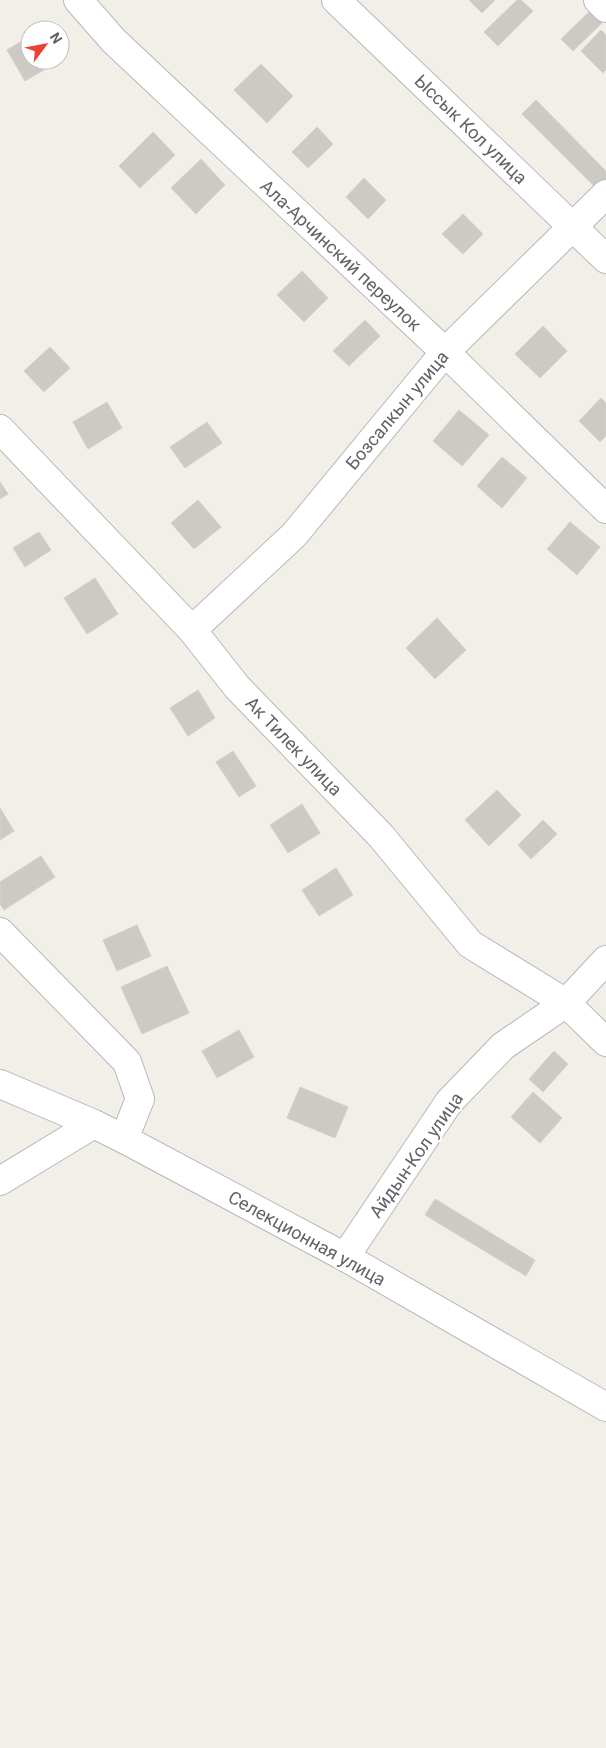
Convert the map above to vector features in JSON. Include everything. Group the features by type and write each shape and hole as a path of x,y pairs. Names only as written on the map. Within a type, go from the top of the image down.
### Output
{"street":[{"name":"Ала-Арчинский переулок","path":"78,0 114,41 444,352 606,509"},
{"name":"Ыссык Кол улица","path":"336,0 606,259"},
{"path":"598,0 606,8"},
{"name":"Бозсалкын улица","path":"192,630 294,534 444,352 606,194"},
{"name":"Ак Тилек улица","path":"0,429 192,630 237,687 381,836 470,944 566,1003 606,1042"},
{"path":"0,932 128,1062 140,1099 124,1139"},
{"name":"Айдын-Кол улица","path":"345,1257 449,1102 503,1046 566,1003 606,960"},
{"name":"Селекционная улица","path":"0,1084 94,1124 124,1139 345,1257 606,1407"},
{"path":"0,1181 94,1124"}],"building":[{"path":"469,0 495,0 482,13"},
{"path":"517,0 521,0 533,11 498,46 484,32"},
{"path":"592,9 604,21 573,51 561,39"},
{"path":"601,30 606,35 606,70 603,73 581,51"},
{"path":"20,42 20,70 44,70 25,81 7,50"},
{"path":"261,64 293,96 267,123 234,90"},
{"path":"536,100 606,171 606,178 596,188 522,114"},
{"path":"317,127 333,144 308,168 292,152"},
{"path":"153,132 175,155 140,188 119,166"},
{"path":"201,159 225,185 196,214 171,188"},
{"path":"364,178 386,200 368,219 346,197"},
{"path":"463,214 483,234 463,254 442,234"},
{"path":"302,271 328,298 304,322 277,295"},
{"path":"365,320 380,336 349,366 333,351"},
{"path":"543,326 567,351 540,378 515,354"},
{"path":"50,347 70,368 44,392 24,371"},
{"path":"601,398 606,403 606,436 600,442 579,421"},
{"path":"107,402 122,428 88,449 73,422"},
{"path":"459,410 489,435 462,466 433,441"},
{"path":"207,422 222,443 185,468 170,447"},
{"path":"502,457 527,478 502,508 477,486"},
{"path":"0,482 8,494 0,499"},
{"path":"198,500 221,527 194,549 171,523"},
{"path":"570,522 600,547 577,575 547,549"},
{"path":"39,532 51,550 25,567 13,548"},
{"path":"95,578 118,614 87,634 64,598"},
{"path":"437,618 466,650 435,679 406,648"},
{"path":"198,690 215,718 188,736 170,708"},
{"path":"233,751 256,786 239,797 216,762"},
{"path":"497,790 521,815 489,846 465,820"},
{"path":"302,804 320,833 288,853 270,825"},
{"path":"0,808 14,831 0,840"},
{"path":"543,820 557,834 531,859 518,845"},
{"path":"41,856 55,877 4,910 0,904 0,882"},
{"path":"336,868 353,895 319,916 302,890"},
{"path":"137,925 151,956 117,971 103,940"},
{"path":"167,966 189,1013 142,1034 121,987"},
{"path":"239,1030 254,1057 217,1078 202,1051"},
{"path":"554,1051 568,1064 543,1092 529,1079"},
{"path":"300,1087 348,1107 335,1138 287,1118"},
{"path":"533,1092 562,1118 540,1143 511,1117"},
{"path":"435,1199 535,1260 526,1276 425,1215"}]}
